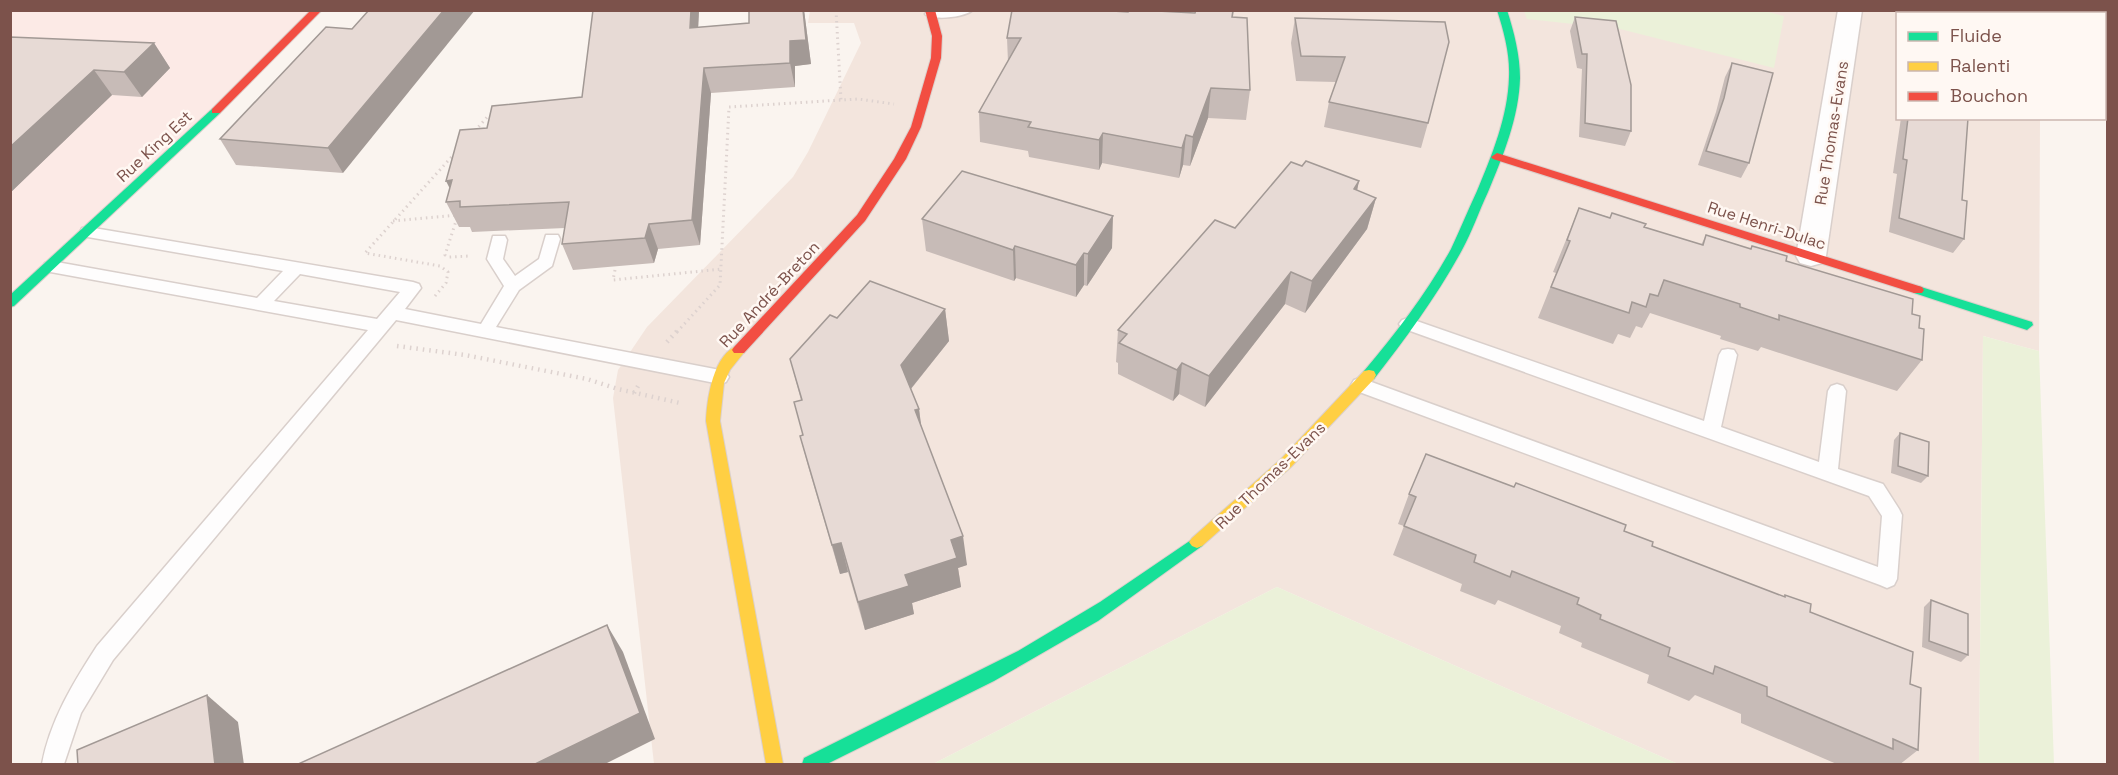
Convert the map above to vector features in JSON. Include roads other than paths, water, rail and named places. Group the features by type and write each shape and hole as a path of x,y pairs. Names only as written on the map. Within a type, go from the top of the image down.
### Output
{"street":[{"name":"Rue King Est","path":"10,303 88,232 317,10"},
{"name":"Rue Thomas-Evans","path":"810,765 996,672 1092,616 1197,544 1276,474 1360,386 1408,324 1454,253 1507,132 1514,88 1513,52 1502,10"},
{"name":"Rue Thomas-Evans","path":"1811,256 1850,10"},
{"name":"Rue André-Breton","path":"775,765 713,421 714,389 725,365 861,218 900,159 916,127 936,58 937,36 931,12"},
{"name":"Rue Henri-Dulac","path":"1497,157 2027,325"}],"lane":[{"path":"931,12 967,10"},
{"path":"53,765 61,730 79,692 105,653 413,288 88,232"},
{"path":"485,331 513,286 546,262 552,239"},
{"path":"499,240 495,260 513,286"},
{"path":"51,267 261,304 388,319 417,318 720,377"},
{"path":"261,304 296,268"},
{"path":"1360,386 1887,579 1892,515 1876,490 1828,471 1408,324"},
{"path":"1711,430 1728,355"},
{"path":"1828,471 1837,391"}]}
